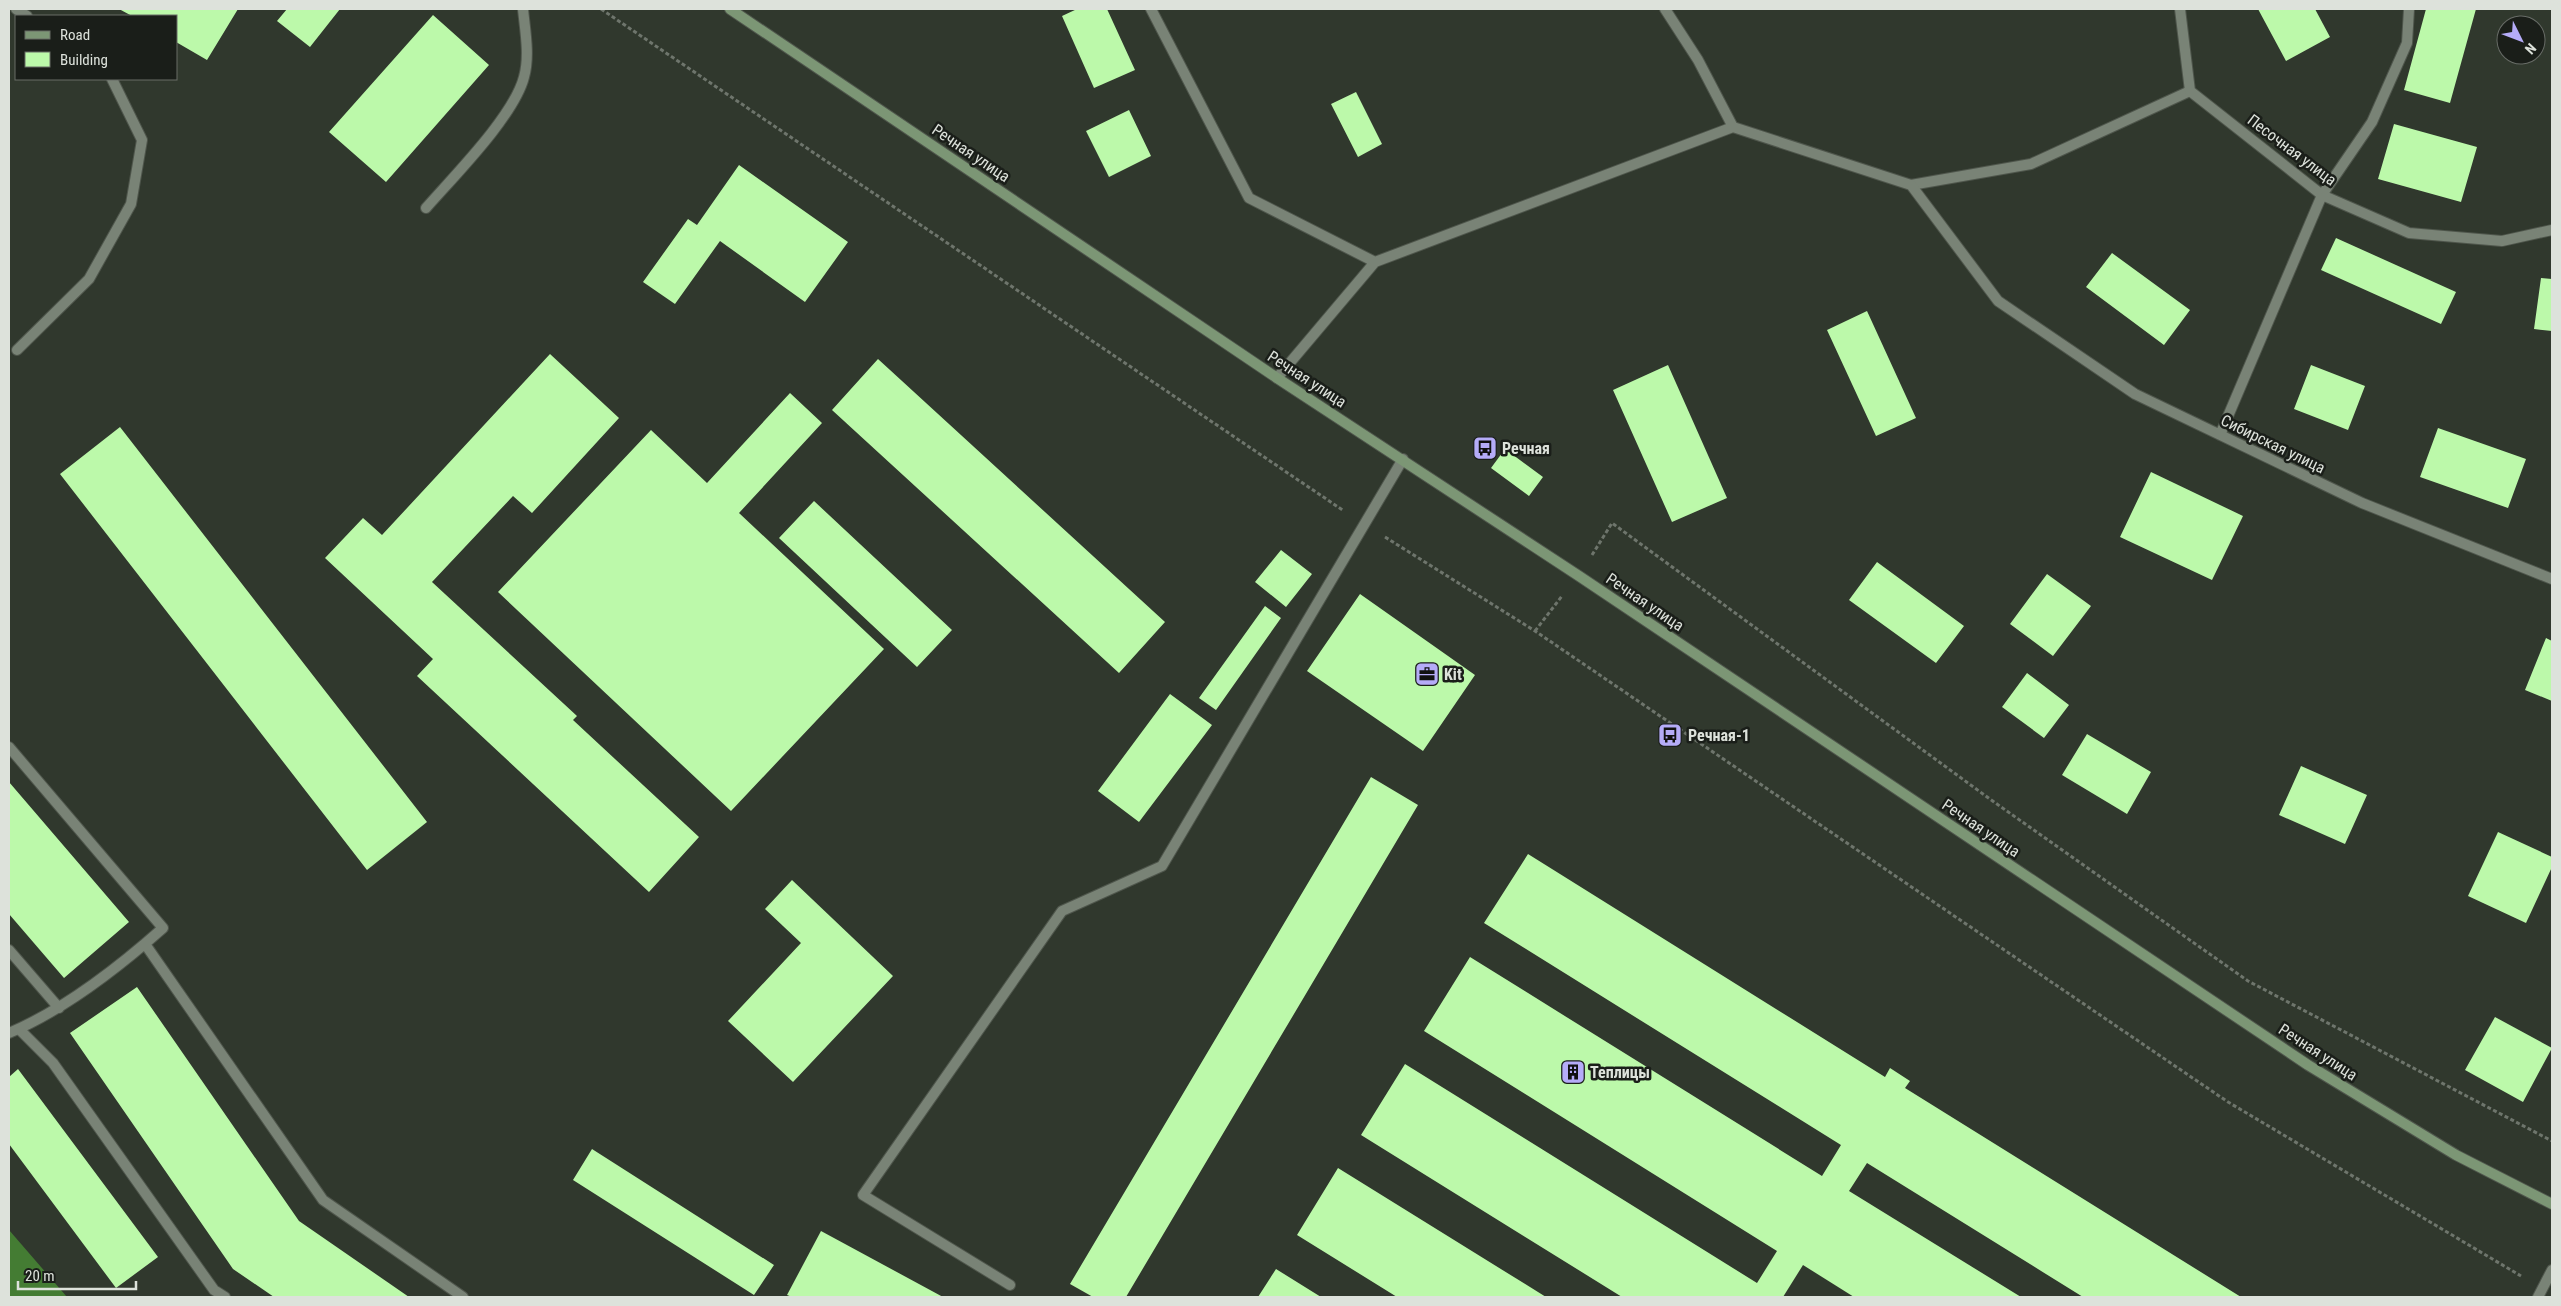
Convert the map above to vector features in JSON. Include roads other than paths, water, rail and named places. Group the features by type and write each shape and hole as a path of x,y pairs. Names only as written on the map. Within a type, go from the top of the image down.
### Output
{"main road":[{"name":"Речная улица","path":"730,9 1277,378 1403,459 2308,1065 2456,1155 2552,1204"}],"street":[{"path":"426,208 504,116 518,95 525,76 527,52 523,9"},
{"path":"1151,9 1250,198 1375,262"},
{"path":"1665,9 1698,60 1733,127"},
{"path":"1277,378 1375,262 1733,127 1911,185 2031,164 2190,91 2180,9"},
{"path":"2220,435 2322,195 2372,122 2407,43 2409,9"},
{"path":"17,350 89,279 131,204 142,140 112,80"},
{"name":"Песочная улица","path":"2190,91 2322,195 2409,233 2502,241 2552,230"},
{"name":"Сибирская улица","path":"1911,185 1998,301 2135,394 2362,503 2552,580"},
{"path":"1010,1285 863,1195 1062,911 1162,866 1403,459"},
{"path":"9,747 164,928 58,1008 9,1033"},
{"path":"145,944 323,1200 463,1297"},
{"path":"9,950 58,1008"},
{"path":"19,1029 53,1063 214,1290 225,1297"},
{"path":"2540,1293 2552,1270"}],"place":[{"name":"Речная","path":"1485,448"},
{"name":"Kit","path":"1427,674"},
{"name":"Речная-1","path":"1670,735"},
{"name":"Теплицы","path":"1573,1072"}]}
